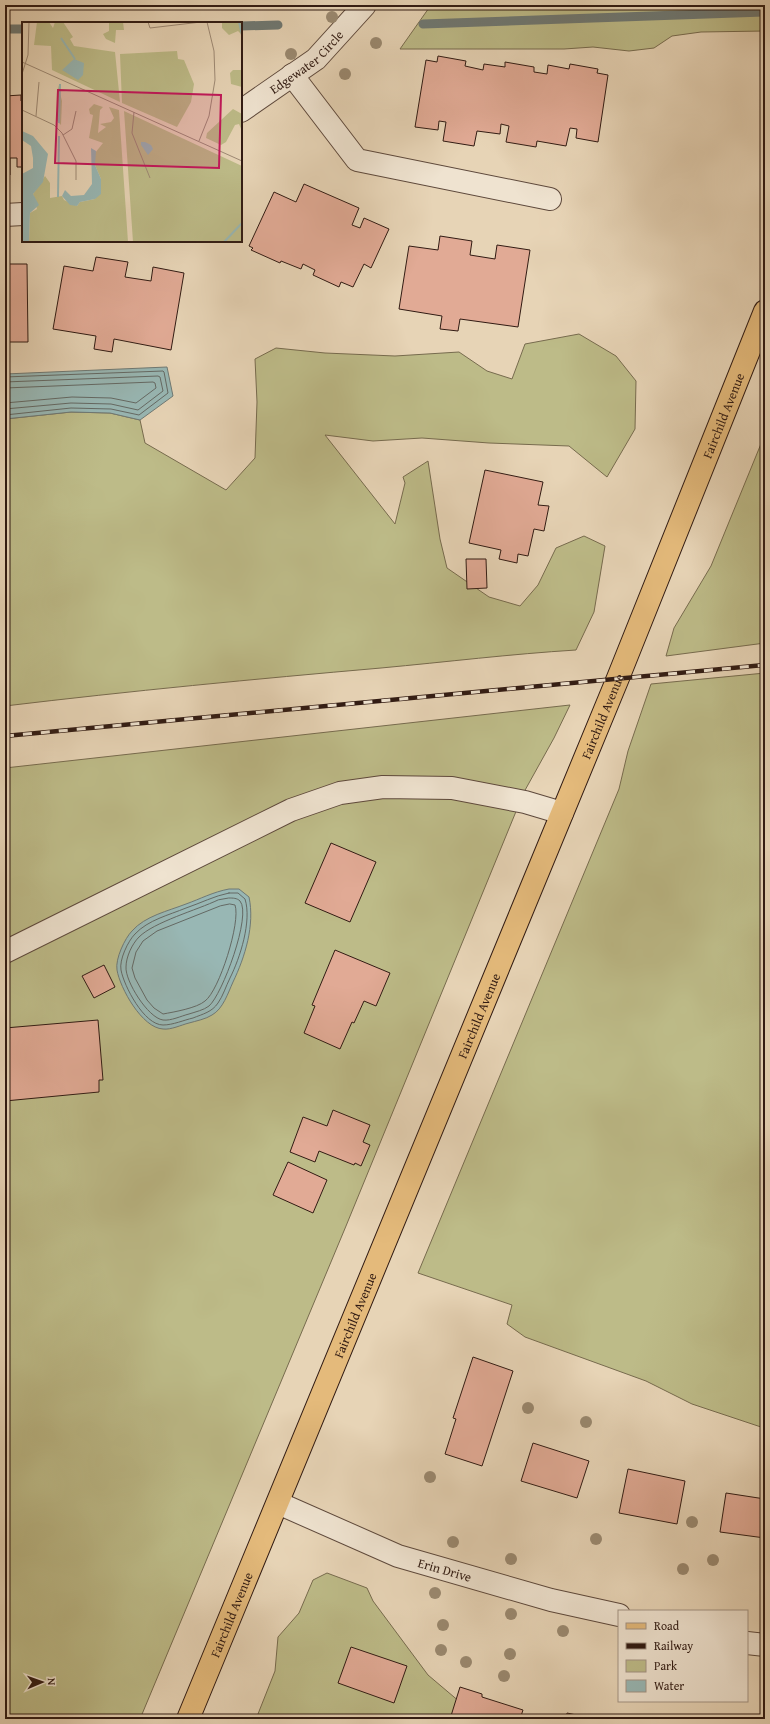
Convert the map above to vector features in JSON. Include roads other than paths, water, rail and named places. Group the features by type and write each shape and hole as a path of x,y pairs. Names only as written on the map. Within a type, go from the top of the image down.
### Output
{"main road":[{"name":"Fairchild Avenue","path":"188,1719 562,814 765,312"}],"street":[{"name":"Edgewater Circle","path":"242,110 316,59 365,5"},
{"path":"292,75 357,160 550,199"},
{"path":"5,215 22,214"},
{"path":"5,952 291,810 340,793 383,787 452,788 525,802 562,814"},
{"name":"Erin Drive","path":"278,1503 398,1556 551,1600 618,1615"},
{"path":"748,1643 765,1644"}],"water":[{"path":"167,367 173,396 140,420 110,413 71,412 5,419 5,374"},
{"path":"229,889 239,889 249,897 251,919 245,952 225,1000 216,1012 207,1018 169,1029 155,1027 147,1022 133,1006 122,987 119,978 117,965 119,955 129,934 143,921 212,894"}],"waterway":[{"path":"423,24 765,12"},
{"path":"242,26 278,25"},
{"path":"5,29 22,29"}],"railway":[{"path":"5,736 765,665"}]}
